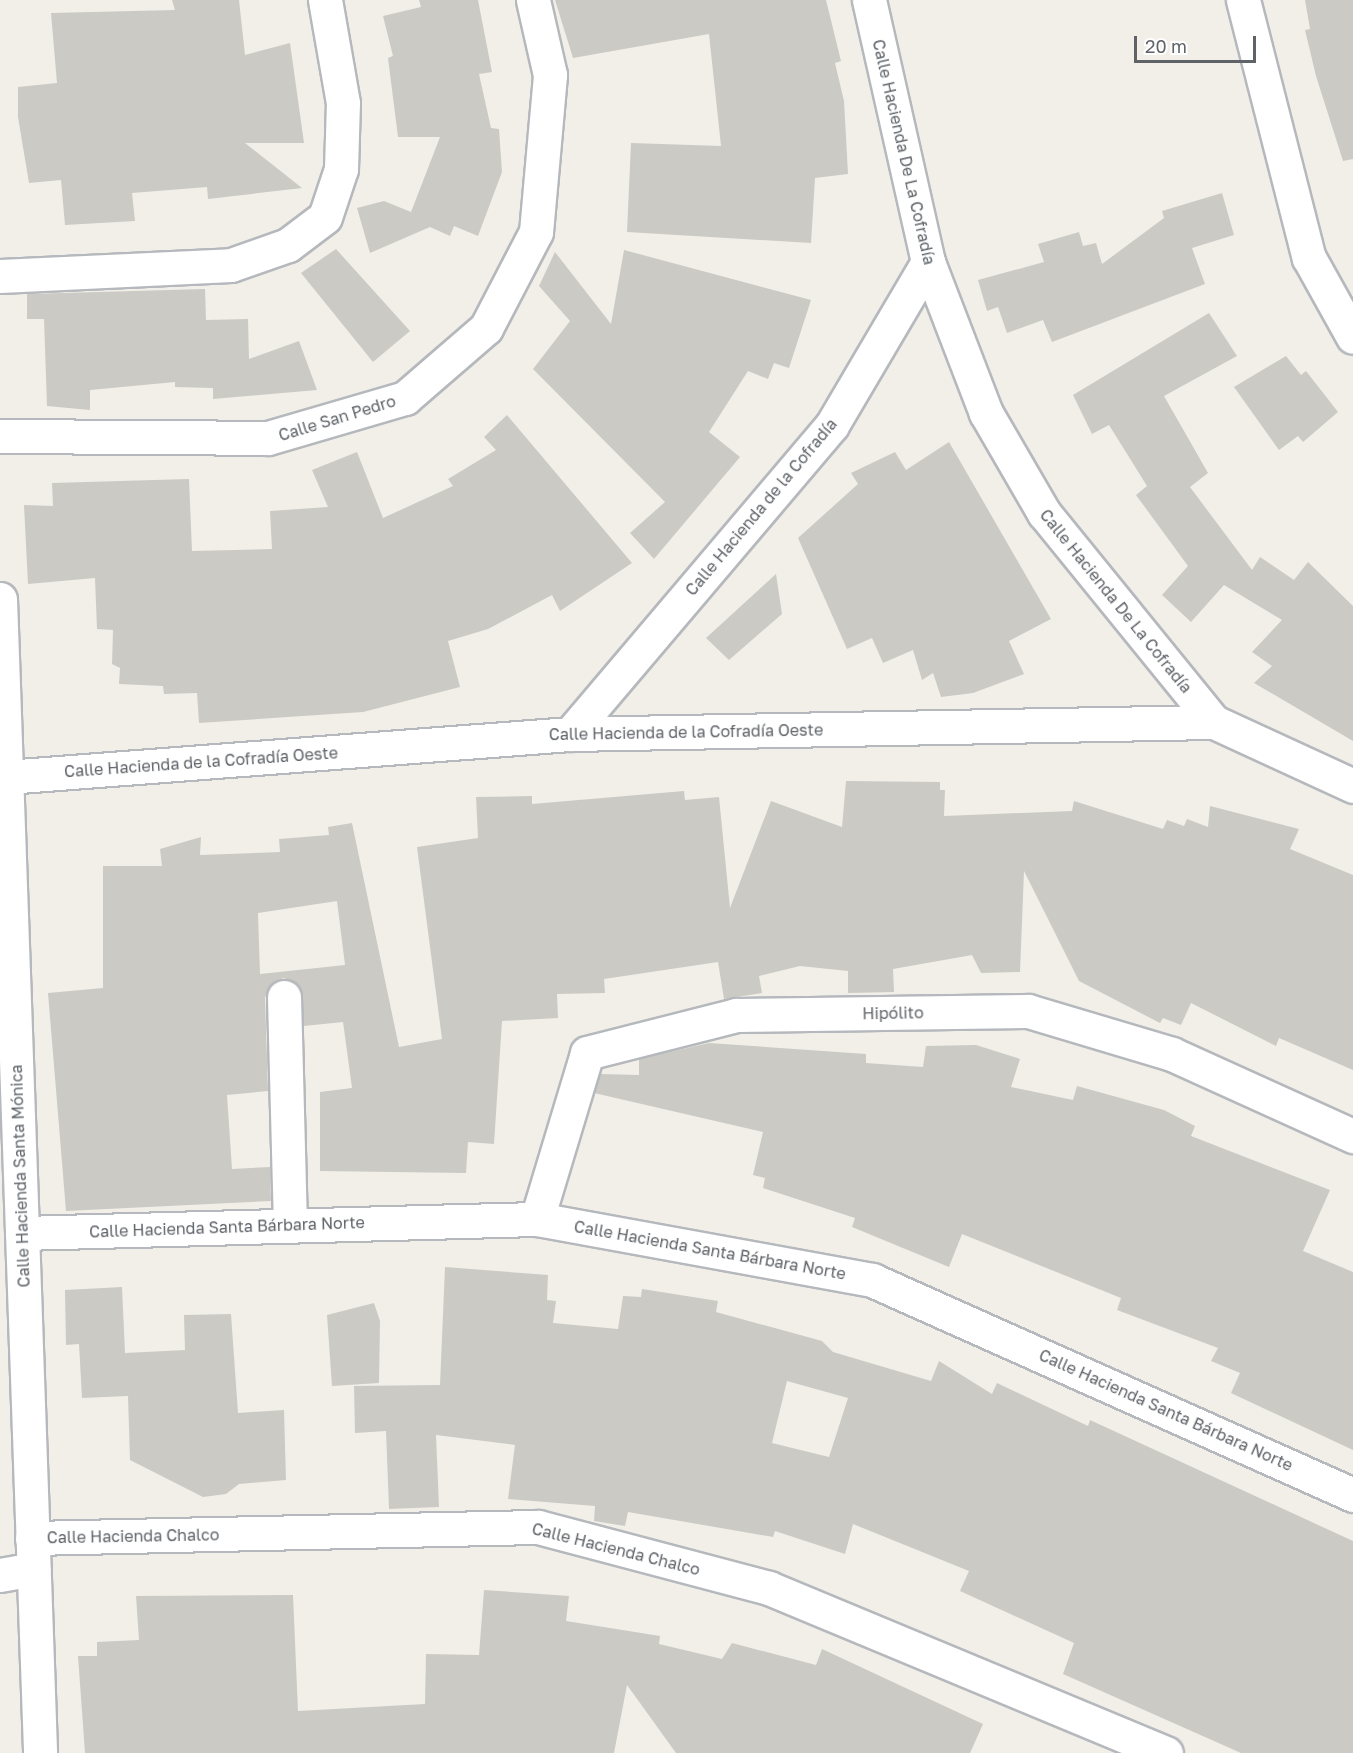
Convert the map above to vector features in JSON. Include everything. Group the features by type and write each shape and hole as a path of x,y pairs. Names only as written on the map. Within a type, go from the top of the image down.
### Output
{"street":[{"path":"0,276 231,265 288,245 325,217 341,169 343,103 325,0"},
{"name":"Calle San Pedro","path":"0,436 268,438 405,398 486,328 536,232 550,75 534,0"},
{"name":"Calle Hacienda De La Cofradía","path":"869,0 927,262 986,413 1044,513 1214,722"},
{"path":"1243,0 1309,258 1353,337"},
{"name":"Calle Hacienda de la Cofradía","path":"570,734 832,425 927,262"},
{"name":"Calle Hacienda Santa Mónica","path":"0,599 40,1753"},
{"name":"Calle Hacienda de la Cofradía Oeste","path":"6,777 570,734 1214,722 1353,786"},
{"path":"284,997 290,1226"},
{"name":"Hipólito","path":"537,1219 587,1053 736,1015 1028,1011 1172,1054 1353,1136"},
{"name":"Calle Hacienda Santa Bárbara Norte","path":"22,1233 537,1219 872,1280 1353,1495"},
{"name":"Calle Hacienda Chalco","path":"0,1575 33,1553 538,1527 769,1588 1166,1753"}],"building":[{"path":"172,0 239,0 245,55 290,43 304,143 245,143 302,188 208,199 207,187 132,193 135,221 65,225 61,180 29,183 18,117 18,87 57,83 51,13 175,10"},
{"path":"419,0 478,0 492,72 479,74 491,128 499,129 502,172 478,236 454,226 450,236 430,227 370,253 357,208 384,201 411,212 440,137 398,137 388,58 393,56 383,16 421,7"},
{"path":"555,0 826,0 841,61 835,63 844,101 848,174 815,178 811,243 627,232 631,143 721,146 709,34 573,58"},
{"path":"1305,0 1353,0 1353,159 1343,161 1316,76 1305,30 1310,29"},
{"path":"1222,193 1234,235 1192,248 1205,284 1052,342 1043,320 1007,333 998,307 987,311 978,280 1044,262 1038,244 1079,232 1083,246 1096,243 1102,264 1164,218 1162,211"},
{"path":"336,249 410,331 373,362 301,273"},
{"path":"624,250 811,300 789,368 774,363 768,379 748,371 709,432 740,457 654,559 630,533 665,502 533,369 570,321 539,286 555,252 611,324"},
{"path":"205,289 206,320 248,319 249,359 299,341 317,390 213,399 213,388 175,387 175,382 90,390 90,410 47,406 44,319 27,319 27,294"},
{"path":"1209,313 1237,356 1164,396 1208,473 1190,487 1252,570 1260,557 1294,580 1308,562 1353,606 1353,741 1254,683 1272,666 1252,652 1282,620 1224,585 1191,622 1162,595 1188,566 1136,495 1147,486 1109,425 1092,434 1073,395"},
{"path":"1286,356 1301,375 1306,371 1338,412 1303,442 1298,436 1279,450 1234,387"},
{"path":"507,415 632,563 560,611 552,595 488,629 448,641 460,687 363,712 199,723 197,693 164,694 163,686 119,684 120,668 112,664 113,630 97,629 95,578 28,584 24,505 53,506 52,483 189,479 192,551 272,549 270,511 328,507 312,470 357,452 383,518 453,486 448,479 496,450 484,437"},
{"path":"949,442 1051,619 1009,641 1024,674 973,693 941,697 933,673 922,680 913,650 883,663 872,638 847,649 798,538 858,484 851,473 895,452 906,470"},
{"path":"776,574 782,614 729,660 706,638"},
{"path":"846,781 940,782 940,790 945,790 944,816 1072,811 1074,801 1163,829 1167,820 1184,826 1187,819 1208,827 1210,806 1299,829 1290,849 1353,875 1353,1070 1279,1038 1276,1046 1191,1003 1181,1025 1163,1018 1160,1023 1079,981 1024,871 1020,972 981,973 972,955 893,969 894,992 848,993 848,971 800,966 759,976 762,993 724,999 718,962 604,979 605,993 557,994 558,1018 502,1021 494,1144 468,1142 466,1173 320,1171 320,1092 352,1088 343,1022 304,1026 300,987 284,978 275,981 265,997 268,1091 227,1095 232,1169 270,1167 271,1201 66,1211 48,993 103,988 103,866 162,866 160,849 201,837 200,855 280,852 279,839 329,835 328,827 352,823 399,1047 442,1039 417,847 478,838 476,797 532,796 532,804 684,791 685,800 719,797 730,908 771,801 842,827","holes":["337,901 345,965 260,974 258,913"]},
{"path":"709,1043 866,1054 866,1063 923,1067 926,1046 976,1045 1020,1059 1011,1087 1073,1100 1077,1086 1164,1110 1195,1126 1191,1136 1330,1190 1303,1251 1353,1272 1353,1450 1231,1393 1240,1373 1211,1361 1218,1348 1117,1310 1121,1298 962,1234 949,1267 852,1227 855,1218 763,1188 765,1178 753,1175 763,1132 594,1093 600,1074 639,1075 639,1059"},
{"path":"445,1267 548,1275 547,1300 556,1301 553,1323 618,1329 623,1296 641,1297 642,1289 718,1301 716,1312 822,1341 833,1352 931,1381 939,1361 992,1394 997,1383 1088,1426 1090,1420 1353,1541 1353,1753 1241,1753 1063,1674 1074,1643 960,1591 969,1571 853,1524 845,1554 775,1531 773,1537 628,1512 625,1526 594,1521 595,1506 508,1499 515,1445 436,1435 439,1507 389,1509 386,1431 355,1433 354,1386 440,1385","holes":["787,1381 848,1398 829,1457 772,1443"]},
{"path":"122,1287 125,1353 185,1350 184,1315 231,1314 238,1413 284,1410 286,1480 239,1484 226,1494 203,1497 130,1460 128,1396 82,1398 79,1344 66,1345 65,1290"},
{"path":"374,1303 380,1321 379,1383 332,1386 327,1315"},
{"path":"484,1590 569,1596 566,1621 660,1636 659,1644 722,1659 732,1643 816,1665 822,1649 983,1724 970,1753 676,1753 627,1685 614,1753 85,1753 78,1656 97,1656 97,1642 139,1640 136,1596 293,1595 298,1711 425,1704 426,1654 479,1655"}]}
